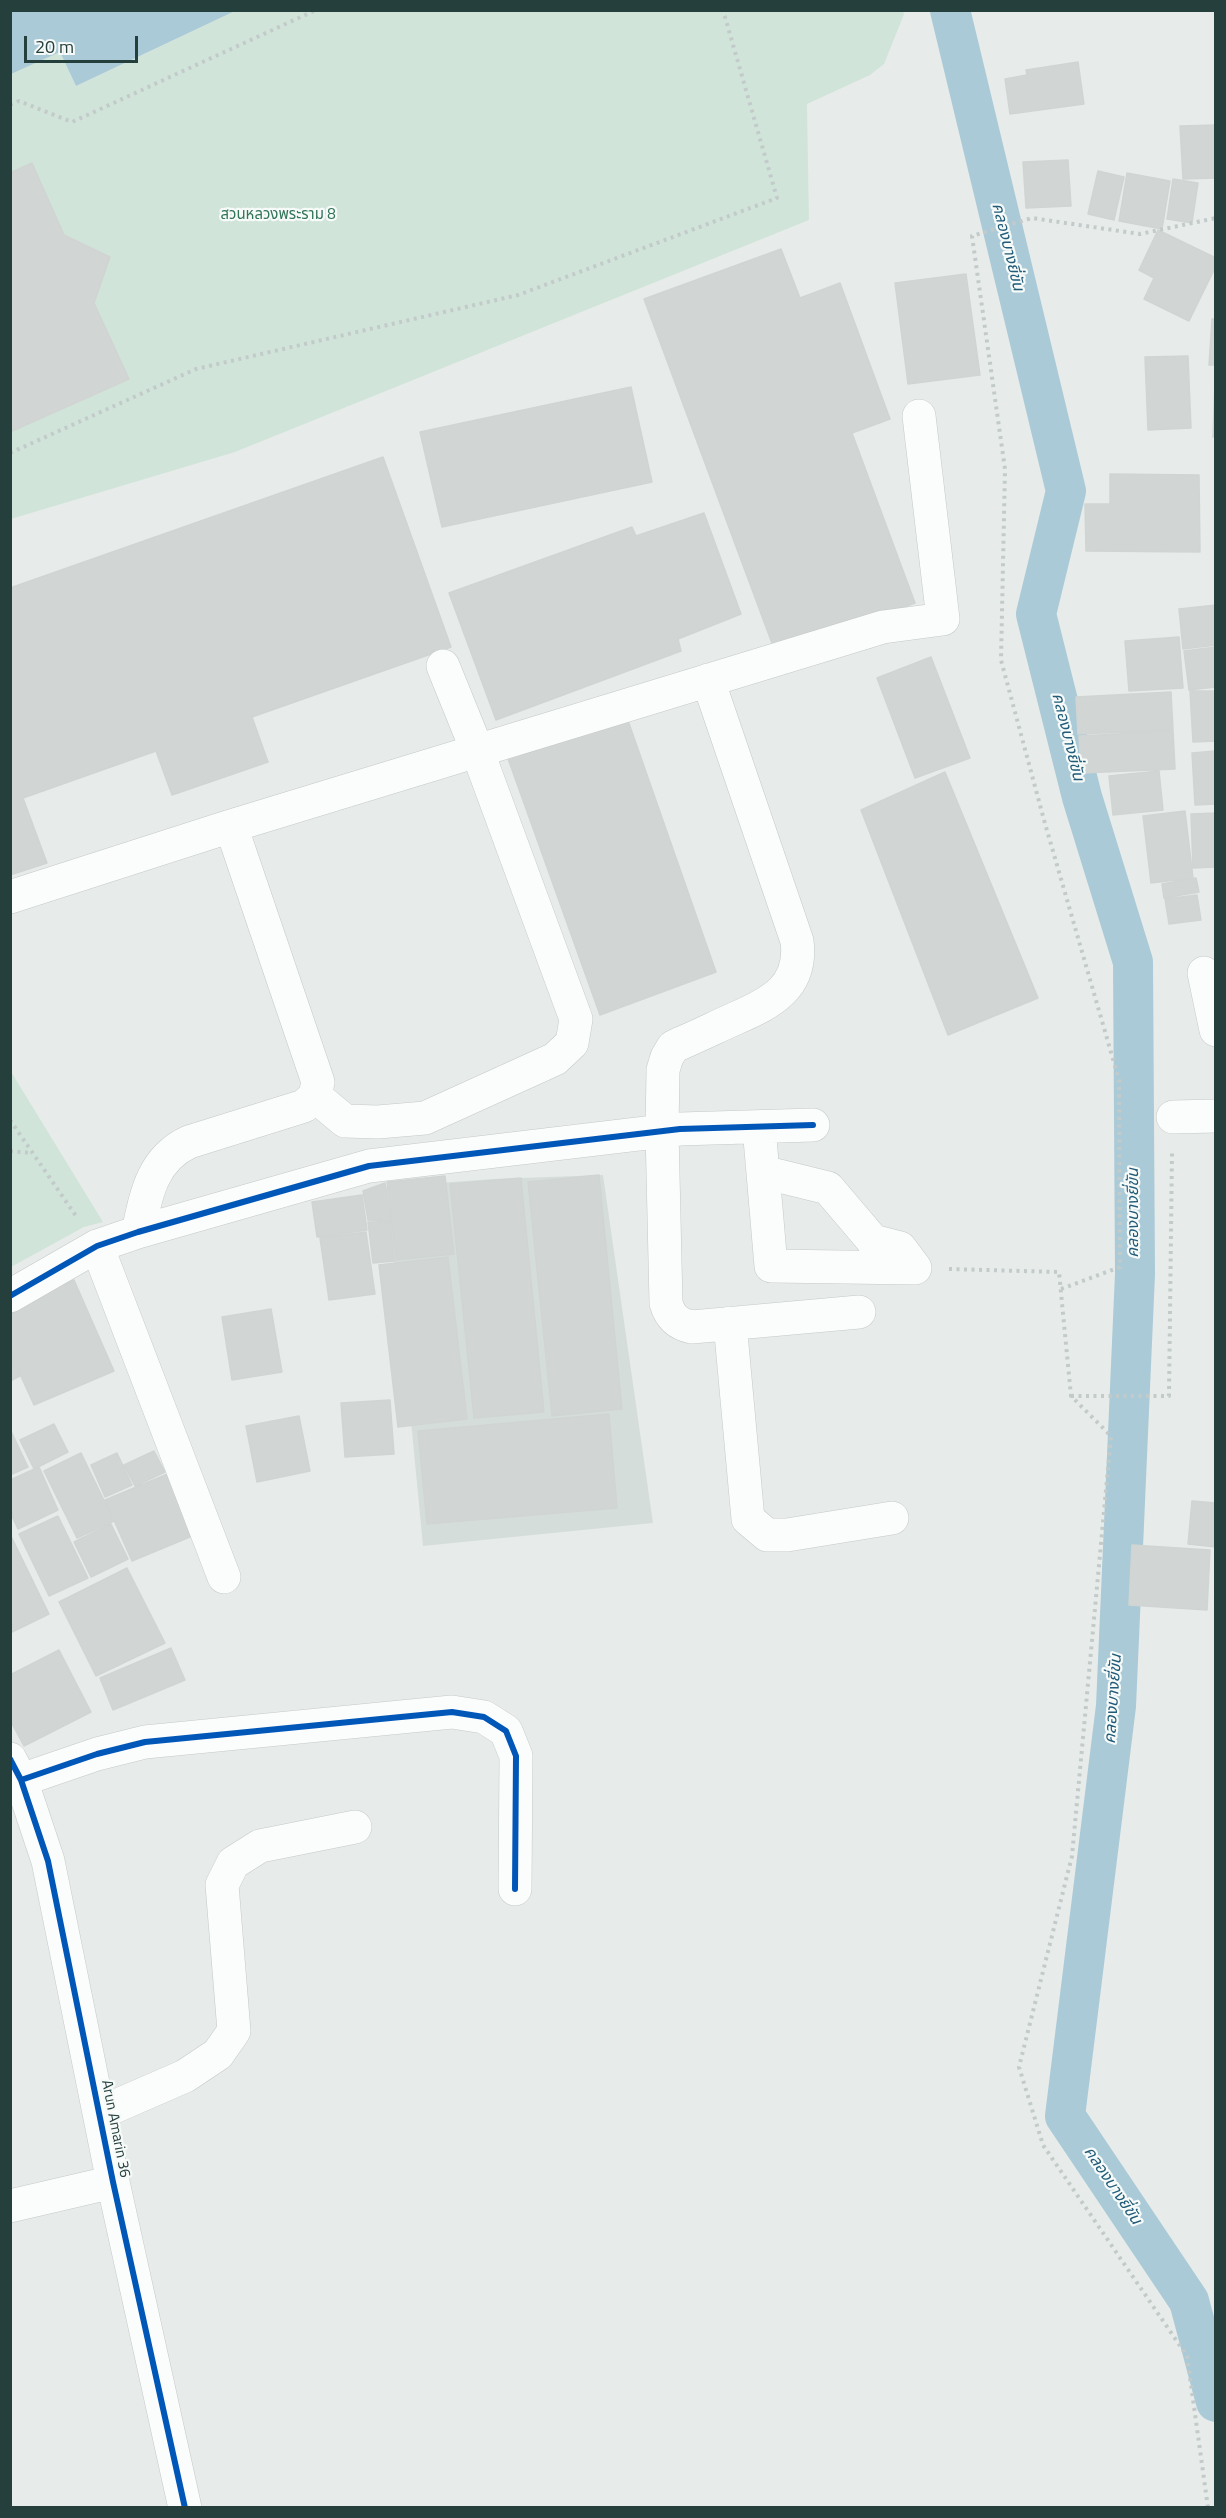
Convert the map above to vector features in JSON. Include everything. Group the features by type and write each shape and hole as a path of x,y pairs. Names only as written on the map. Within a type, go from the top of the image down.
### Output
{"street":[{"path":"10,897 231,826 883,627 943,619 919,416"},
{"path":"315,1096 345,1120 378,1122 425,1118 555,1059 572,1043 576,1019 477,750 442,666"},
{"path":"708,680 797,941 799,957 786,987 772,1001 679,1044 670,1051 663,1070 662,1131 666,1303 669,1314 682,1325 692,1327 858,1312"},
{"path":"138,1232 147,1190 159,1165 173,1151 189,1142 304,1106 315,1096 318,1082 231,826"},
{"path":"1204,973 1215,1030"},
{"path":"1173,1117 1215,1116"},
{"path":"10,1296 97,1246 138,1232 369,1166 662,1131 813,1125"},
{"path":"759,1127 771,1266 915,1268"},
{"path":"763,1172 828,1188 873,1241 900,1248 915,1268"},
{"path":"97,1246 224,1577"},
{"path":"730,1323 748,1519 767,1535 787,1535 892,1518"},
{"path":"16,1769 146,1742 452,1712 484,1717 506,1731 516,1756 515,1889"},
{"name":"Arun Amarin 36","path":"16,1769 48,1861 113,2182 185,2508"},
{"path":"100,2113 185,2076 218,2054 234,2031 222,1886 233,1863 260,1846 356,1827"},
{"path":"10,2206 113,2182"}],"path":[{"path":"10,105 18,101 72,122 316,10"},
{"path":"10,453 196,369 518,295 777,198 723,10"},
{"path":"1061,1289 1120,1267 1119,1080 1044,820 1001,660 1005,470 972,236 1032,218 1140,234 1215,218"},
{"path":"1071,1396 1168,1396 1173,1117"},
{"path":"10,1120 97,1246"},
{"path":"10,1151 32,1153"},
{"path":"915,1268 1059,1272 1071,1396 1111,1436 1072,1856 1019,2067 1043,2145 1187,2356 1208,2508"}],"shaded area":[{"path":"603,1175 653,1523 423,1546 400,1307 383,1187 493,1179"}],"green space":[{"name":"สวนหลวงพระราม 8","path":"903,10 904,14 884,64 870,75 807,104 809,220 235,452 11,519 10,74 60,52 76,86 235,11"},
{"path":"10,1070 103,1222 84,1227 11,1267"}],"water":[{"path":"10,11 235,11 76,86 60,52 11,74"}],"building":[{"path":"1078,62 1084,104 1010,114 1005,79 1027,75 1026,70"},
{"path":"1216,125 1216,178 1183,179 1180,126"},
{"path":"1068,160 1071,206 1026,208 1023,162"},
{"path":"32,163 64,235 110,257 94,303 129,379 10,432 10,173"},
{"path":"1098,171 1124,177 1114,220 1088,214"},
{"path":"1127,173 1170,181 1162,229 1119,221"},
{"path":"1173,179 1198,183 1192,223 1167,219"},
{"path":"1158,230 1216,258 1216,266 1189,321 1144,299 1154,278 1139,270"},
{"path":"781,249 800,298 840,283 890,419 852,433 915,603 776,654 644,299"},
{"path":"966,274 980,375 908,384 895,283"},
{"path":"1212,319 1216,319 1216,365 1209,365"},
{"path":"1188,356 1191,428 1148,430 1145,357"},
{"path":"1215,382 1216,437 1213,437"},
{"path":"631,387 652,482 442,527 420,432"},
{"path":"383,457 451,647 252,717 268,762 172,795 156,751 23,798 47,863 10,875 10,588"},
{"path":"1110,474 1199,475 1200,552 1086,551 1085,504 1110,504"},
{"path":"704,513 741,614 678,639 681,651 496,720 449,593 632,527 636,536"},
{"path":"1216,605 1216,645 1183,649 1179,609"},
{"path":"1179,637 1183,688 1129,691 1125,641"},
{"path":"1216,647 1216,687 1189,690 1184,651"},
{"path":"931,657 970,758 915,778 877,678"},
{"path":"1190,691 1216,691 1216,741 1193,742"},
{"path":"1171,692 1173,730 1078,734 1076,697"},
{"path":"625,712 716,972 600,1015 506,753"},
{"path":"1173,731 1175,769 1081,773 1079,736"},
{"path":"1215,751 1216,804 1195,805 1192,753"},
{"path":"1159,771 1163,810 1113,815 1109,776"},
{"path":"945,772 1038,998 948,1035 861,810"},
{"path":"1185,811 1193,878 1151,883 1143,816"},
{"path":"1216,813 1216,867 1193,868 1191,814"},
{"path":"1196,878 1199,892 1164,898 1162,884"},
{"path":"1197,895 1201,920 1169,924 1165,899"},
{"path":"599,1175 622,1409 552,1416 528,1182"},
{"path":"445,1176 454,1254 396,1260 387,1182"},
{"path":"521,1178 544,1412 474,1418 450,1184"},
{"path":"385,1183 390,1221 368,1220 363,1191"},
{"path":"362,1195 367,1230 317,1237 312,1202"},
{"path":"368,1222 390,1222 394,1261 373,1263"},
{"path":"366,1232 375,1294 329,1300 320,1238"},
{"path":"448,1257 467,1419 398,1427 379,1265"},
{"path":"74,1280 114,1371 34,1405 10,1352 10,1307"},
{"path":"271,1309 282,1372 232,1380 222,1317"},
{"path":"10,1355 20,1376 10,1381"},
{"path":"390,1400 394,1454 345,1457 341,1403"},
{"path":"609,1414 617,1508 427,1524 418,1431"},
{"path":"299,1416 310,1471 257,1482 246,1426"},
{"path":"54,1424 68,1452 34,1469 20,1440"},
{"path":"10,1429 28,1467 10,1475"},
{"path":"154,1451 165,1472 135,1486 124,1465"},
{"path":"81,1453 114,1521 77,1538 44,1471"},
{"path":"117,1453 132,1485 105,1497 91,1465"},
{"path":"39,1467 58,1510 18,1529 10,1512 10,1480"},
{"path":"170,1473 197,1534 132,1561 105,1500"},
{"path":"1192,1501 1216,1503 1216,1547 1188,1544"},
{"path":"58,1516 88,1578 49,1596 19,1534"},
{"path":"111,1524 128,1559 91,1577 74,1542"},
{"path":"10,1534 49,1614 10,1633"},
{"path":"1132,1545 1210,1550 1207,1610 1129,1605"},
{"path":"127,1568 165,1643 96,1676 59,1602"},
{"path":"171,1648 185,1680 113,1710 100,1678"},
{"path":"59,1650 91,1712 24,1746 10,1720 10,1675"}],"waterway":[{"name":"คลองบางยี่ขัน","path":"950,10 1066,491 1036,614 1082,797 1133,962 1135,1274 1116,1706 1065,2116 1189,2301 1216,2402"}],"cycle path":[{"path":"10,1296 97,1246 138,1232 369,1166 680,1129 813,1125"},
{"path":"21,1780 97,1754 145,1742 452,1712 484,1717 506,1731 516,1756 515,1889"},
{"path":"10,1759 21,1780 48,1861 113,2182 185,2508"}]}
